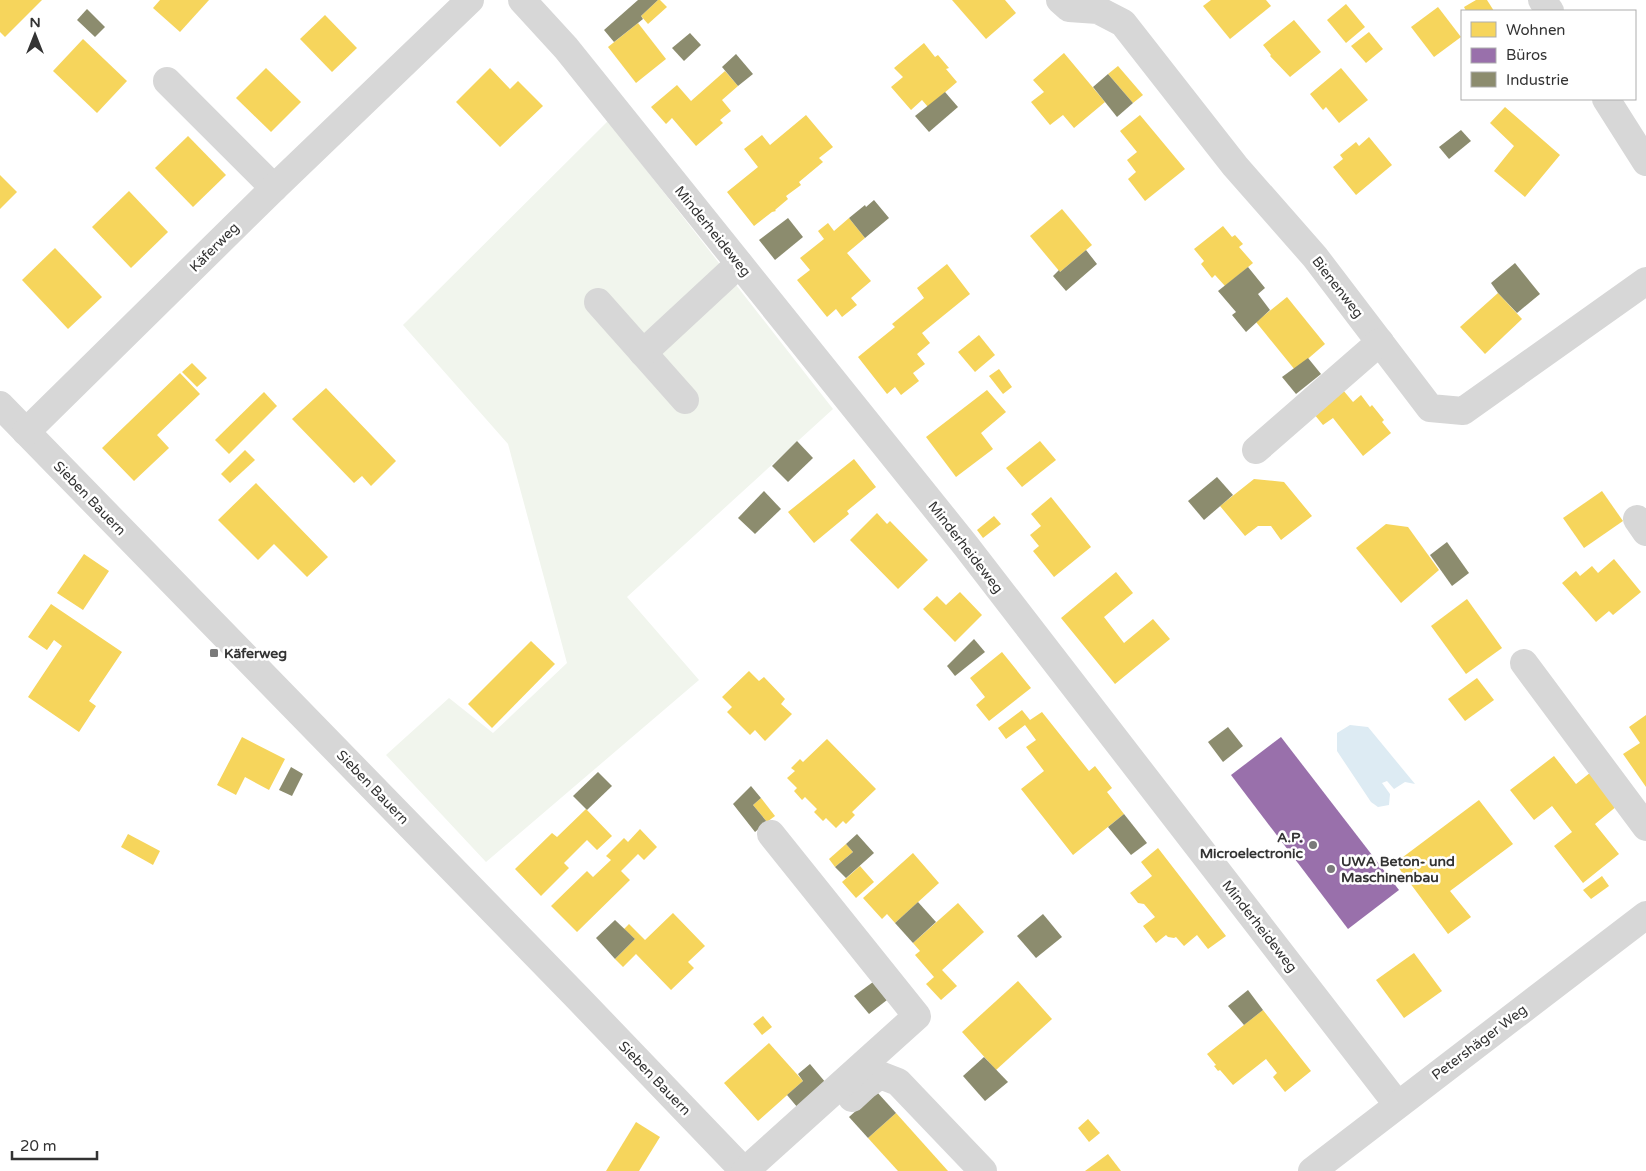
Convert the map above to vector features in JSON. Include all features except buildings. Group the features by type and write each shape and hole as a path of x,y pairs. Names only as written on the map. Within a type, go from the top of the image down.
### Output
{"street":[{"name":"Käferweg","path":"26,432 274,188 470,0"},
{"name":"Minderheideweg","path":"522,0 566,48 966,546 1397,1104"},
{"name":"Bienenweg","path":"1060,0 1069,8 1098,10 1123,23 1235,166 1315,257 1430,408 1463,411 1646,281"},
{"path":"167,81 274,188"},
{"path":"1607,100 1646,162"},
{"path":"643,353 739,264"},
{"path":"598,302 685,400"},
{"path":"1256,450 1380,342"},
{"name":"Sieben Bauern","path":"0,405 744,1171"},
{"path":"1524,663 1646,827"},
{"path":"744,1171 917,1016 771,834"},
{"name":"Petershäger Weg","path":"1312,1171 1646,915"},
{"path":"773,1171 866,1084 880,1075 898,1082 983,1171"}],"shaded area":[{"path":"608,121 833,409 627,597 699,680 486,862 386,755 449,698 493,733 567,663 508,444 403,325"},
{"path":"1350,725 1368,727 1415,784 1405,782 1394,789 1387,781 1382,783 1390,794 1389,805 1378,807 1371,802 1337,751 1337,733"}],"place":[{"name":"Käferweg","path":"214,653"},
{"name":"A.P. Microelectronic","path":"1313,845"},
{"name":"UWA Beton- und Maschinenbau","path":"1331,869"}]}
